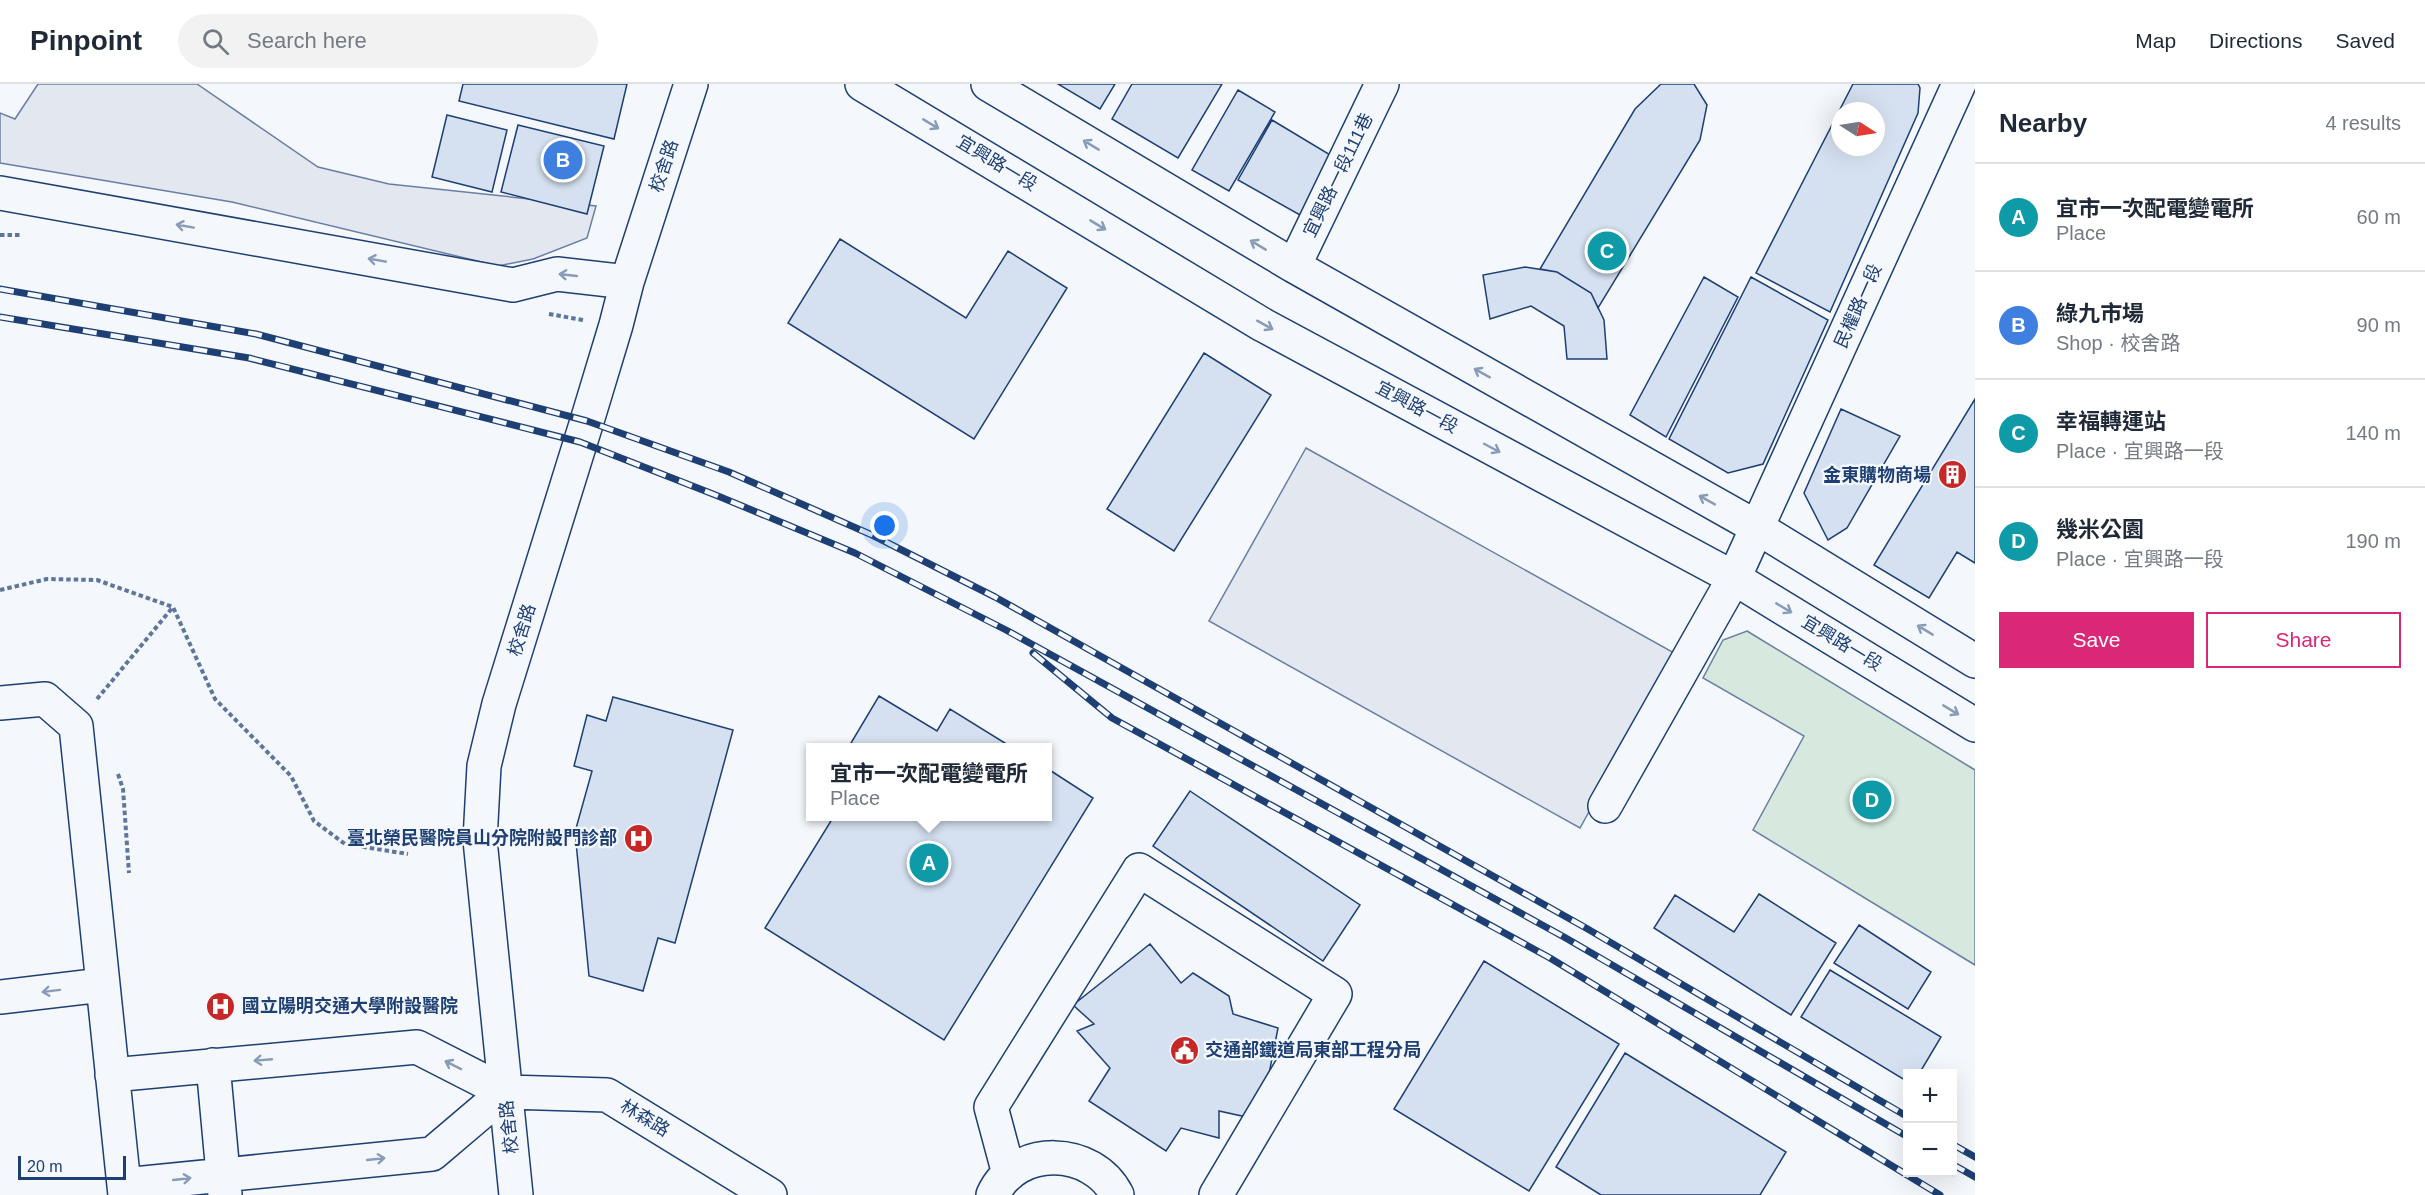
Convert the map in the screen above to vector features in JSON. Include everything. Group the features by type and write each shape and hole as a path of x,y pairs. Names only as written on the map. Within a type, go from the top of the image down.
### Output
{"street":[{"name":"校舍路","path":"516,1195 480,840 484,766 499,704 600,379 627,282 691,84"},
{"name":"宜興路一段","path":"862,84 902,93 1263,325 1734,578 1975,724"},
{"path":"988,84 1294,266 1758,528 1975,661"},
{"name":"宜興路一段111巷","path":"1294,266 1382,84"},
{"name":"民權路一段","path":"1605,806 1734,578 1959,84"},
{"path":"0,193 513,285 557,274 627,282"},
{"path":"0,703 45,699 76,726 102,985 112,1075 125,1190 224,1185 432,1154 505,1092 417,1047 112,1075"},
{"path":"1001,1184 991,1107 1139,870 1335,994 1216,1195"},
{"path":"0,997 102,985"},
{"path":"213,1065 224,1185"},
{"name":"林森路","path":"505,1092 607,1095 770,1195"},
{"path":"1001,1184 1028,1162 1051,1156 1074,1159 1095,1169 1112,1186 1117,1195"}],"path":[{"path":"0,590 47,579 97,579 173,607 215,699 291,776 314,821 345,844 408,854"},
{"path":"95,702 173,607"}],"shaded area":[{"path":"38,84 197,84 318,167 389,184 596,206 587,238 533,259 498,266 232,202 0,163 0,113 15,119"},
{"path":"1306,448 1676,654 1580,828 1209,621"},
{"path":"1747,631 1975,770 1975,965 1753,830 1804,736 1703,678 1723,640"}],"building":[{"path":"463,84 627,84 614,139 459,101"},
{"path":"1058,84 1115,84 1100,109"},
{"path":"1132,84 1222,84 1178,158 1112,119"},
{"path":"1661,84 1694,84 1707,105 1700,140 1598,308 1591,293 1557,272 1540,269 1635,109"},
{"path":"1853,84 1918,84 1920,88 1918,113 1830,312 1756,273 1831,127 1831,156 1885,156 1885,102 1844,102"},
{"path":"1238,90 1275,112 1229,191 1192,170"},
{"path":"447,115 507,130 492,192 432,177"},
{"path":"1272,120 1332,156 1300,215 1238,180"},
{"path":"518,125 604,146 587,214 501,192"},
{"path":"840,239 966,318 1008,251 1067,288 974,439 788,323"},
{"path":"1525,267 1557,272 1591,293 1604,320 1607,359 1567,359 1564,326 1531,306 1490,319 1483,275"},
{"path":"1704,277 1738,297 1666,437 1630,415"},
{"path":"1751,277 1828,320 1763,464 1728,473 1669,439"},
{"path":"1204,353 1271,395 1174,551 1107,509"},
{"name":"金東購物商場","path":"1975,399 1975,563 1957,552 1929,598 1874,565"},
{"path":"1841,409 1900,436 1847,528 1828,540 1804,493"},
{"path":"879,696 937,731 950,709 1005,743 851,743"},
{"path":"613,697 733,730 675,943 658,938 643,991 589,976 575,832 592,771 574,766 587,715 606,721"},
{"path":"1052,772 1093,798 944,1040 765,928 831,821 1052,821"},
{"path":"1190,791 1360,905 1323,961 1153,846"},
{"path":"1759,894 1836,943 1791,1015 1654,928 1675,895 1734,932"},
{"path":"1859,925 1931,972 1908,1009 1834,963"},
{"name":"交通部鐵道局東部工程分局","path":"1150,944 1181,983 1193,973 1229,996 1233,1014 1278,1028 1260,1120 1219,1111 1219,1138 1181,1128 1166,1151 1089,1101 1110,1068 1077,1031 1094,1024 1073,1005"},
{"path":"1484,961 1619,1044 1529,1191 1394,1109"},
{"path":"1830,970 1941,1037 1922,1069 1903,1069 1903,1079 1801,1017"},
{"path":"1625,1053 1786,1152 1760,1195 1601,1195 1556,1167"}],"railway":[{"path":"0,289 256,334 587,421 729,472 872,535 995,597 1586,928 1903,1114"},
{"path":"0,317 249,358 580,442 855,553 1006,630 1564,937 1903,1134"},
{"path":"1033,653 1112,718 1550,958 1940,1195"},
{"path":"1957,1147 1975,1157"},
{"path":"1957,1167 1975,1177"}],"place":[{"name":"綠九市場","path":"563,160"},
{"name":"幸福轉運站","path":"1607,251"},
{"name":"金東購物商場","path":"1952,475"},
{"name":"幾米公園","path":"1872,800"},
{"name":"臺北榮民醫院員山分院附設門診部","path":"638,838"},
{"name":"宜市一次配電變電所","path":"929,863"},
{"name":"國立陽明交通大學附設醫院","path":"221,1006"},
{"name":"交通部鐵道局東部工程分局","path":"1184,1050"}]}
